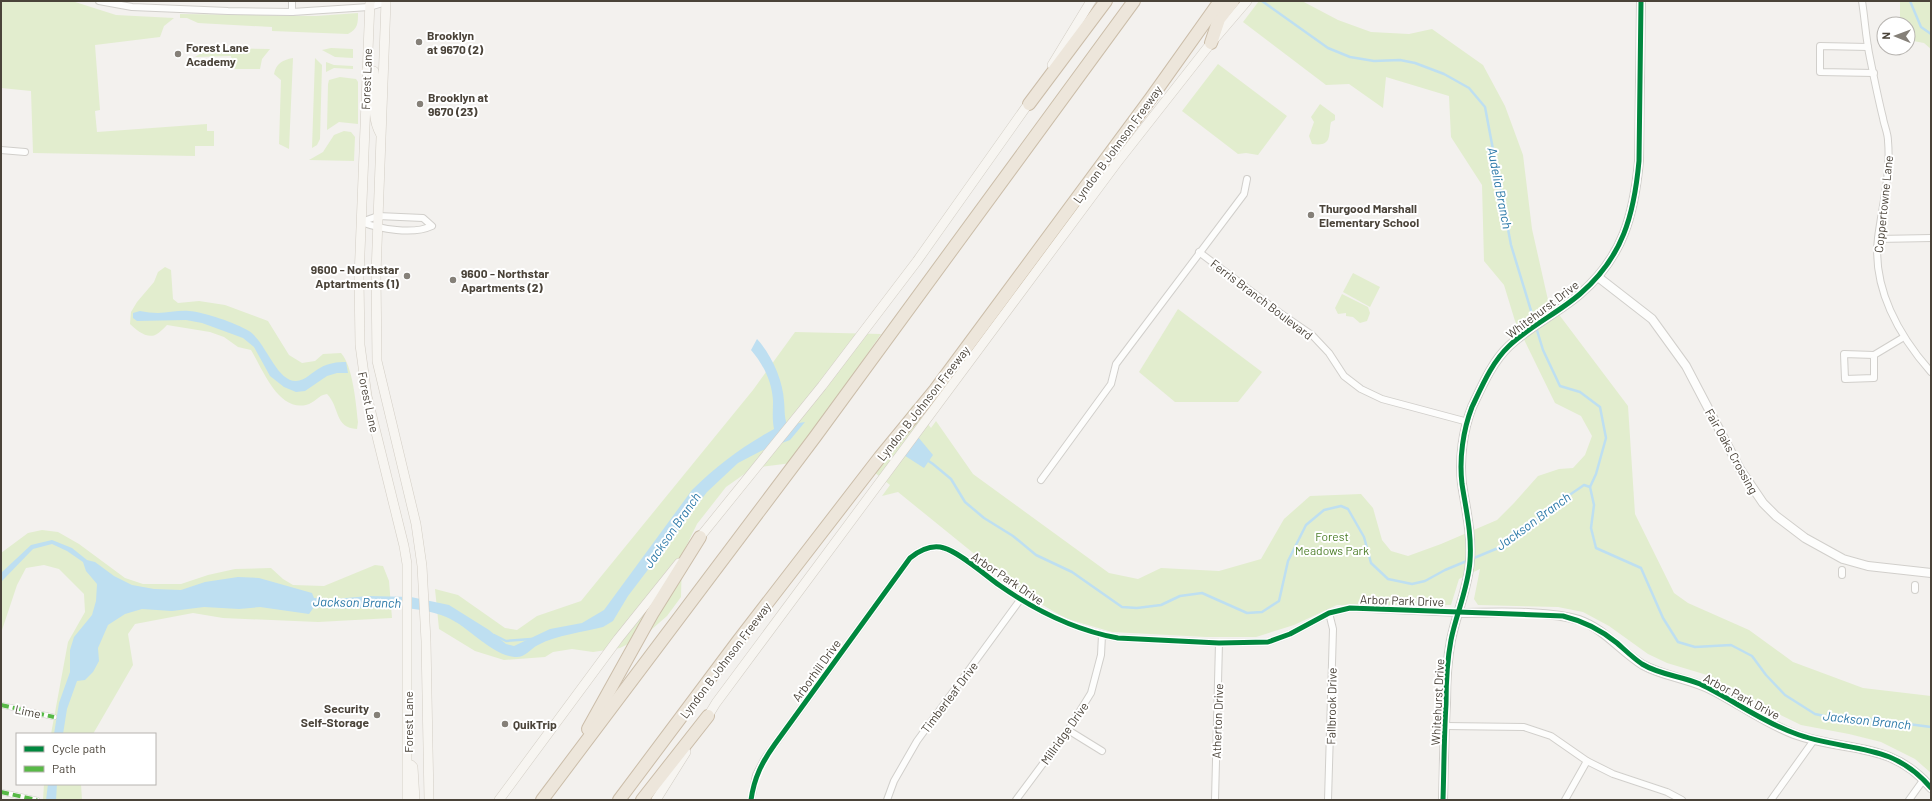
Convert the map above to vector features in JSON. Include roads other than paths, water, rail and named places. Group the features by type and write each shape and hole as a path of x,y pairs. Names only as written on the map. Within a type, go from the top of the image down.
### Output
{"highway":[{"path":"1029,104 1106,1"},
{"path":"542,800 815,437 1134,1"},
{"name":"Lyndon B Johnson Freeway","path":"619,800 738,641 880,457 935,390 1151,98 1220,1"},
{"path":"1211,43 1219,19 1233,1"},
{"path":"566,769 652,614 700,537"},
{"path":"642,800 708,716"}],"main road":[{"name":"Forest Lane","path":"385,1 376,316 378,361 416,524 422,566 429,800"},
{"path":"499,800 648,599 822,386 917,261 1029,104 1091,1"},
{"path":"656,800 708,716 1116,164 1211,43 1247,1"},
{"name":"Forest Lane","path":"370,4 359,278 360,345 362,371 404,546 407,568 407,800"},
{"path":"367,69 374,71 375,124 381,134"},
{"path":"377,438 394,434"},
{"path":"408,763 413,767 415,800"}],"street":[{"path":"99,1 132,7 292,12 370,4 385,1"},
{"path":"173,1 173,9"},
{"path":"292,1 292,12"},
{"name":"Whitehurst Drive","path":"1443,800 1447,668 1451,640 1465,591 1470,561 1470,530 1462,482 1463,443 1468,422 1472,408 1484,382 1498,358 1518,338 1581,294 1598,276 1618,246 1630,218 1636,188 1639,161 1641,1"},
{"name":"Coppertowne Lane","path":"1862,1 1868,47 1888,139 1889,156 1878,239 1878,264 1882,285 1891,313 1914,352 1931,372"},
{"path":"1868,47 1820,46 1820,72 1874,73"},
{"path":"1,150 25,152"},
{"path":"1041,480 1111,384 1116,364 1244,194 1247,179"},
{"path":"378,216 423,218 432,226 423,230 378,229 361,222 378,216"},
{"path":"1878,239 1931,238"},
{"name":"Ferris Branch Boulevard","path":"1199,252 1280,313 1312,335 1329,353 1344,376 1360,389 1382,399 1468,422"},
{"name":"Fair Oaks Crossing","path":"1598,276 1652,319 1686,366 1740,469 1763,504 1776,516 1805,538 1843,559 1868,566 1931,573"},
{"path":"1874,355 1874,378 1845,379 1844,354 1874,355 1904,337"},
{"name":"Arbor Park Drive","path":"910,558 926,548 935,546 945,548 1020,600 1061,622 1102,636 1135,640 1219,643 1268,642 1290,634 1329,613 1350,608 1563,616 1580,620 1600,630 1643,665 1694,682 1715,691 1774,725 1814,740 1873,751 1890,756 1910,767 1924,779 1931,788"},
{"name":"Arborhill Drive","path":"751,800 756,775 765,758 910,558"},
{"name":"Timberleaf Drive","path":"887,800 894,781 917,741 1020,600"},
{"name":"Fallbrook Drive","path":"1328,800 1332,629 1329,613"},
{"name":"Millridge Drive","path":"1016,800 1068,730 1091,693 1101,655 1102,636"},
{"name":"Atherton Drive","path":"1214,800 1219,643"},
{"name":"Lime","path":"1,705 54,717"},
{"path":"1445,726 1524,727 1551,736 1587,761 1614,774 1667,792 1682,800"},
{"path":"1068,730 1102,751"},
{"path":"1771,800 1814,740"},
{"path":"1564,800 1587,761"},
{"path":"1909,800 1924,779"},
{"path":"1,792 37,800"}],"water":[{"path":"140,311 158,313 189,311 220,318 236,325 249,331 255,336 277,368 289,379 296,381 302,380 323,366 336,363 346,362 348,373 337,373 327,376 305,391 296,392 284,387 270,376 254,347 243,338 202,323 186,320 137,321 133,318 133,313"},
{"path":"757,339 767,352 779,376 783,393 787,425 805,422 790,440 761,451 738,463 707,492 628,596 613,621 603,627 553,639 538,645 522,656 515,657 496,651 451,619 425,611 410,609 314,607 309,614 260,607 239,609 204,607 172,611 142,609 125,614 108,625 98,648 99,661 93,672 85,680 77,681 67,709 63,733 54,733 59,703 70,672 70,650 74,637 92,615 96,601 97,584 86,571 83,562 67,551 52,544 33,549 1,582 1,573 31,545 52,540 72,548 87,560 95,562 114,576 132,585 154,589 181,590 205,582 238,577 259,578 312,593 314,598 335,599 369,596 411,597 449,605 489,630 506,644 514,646 550,629 582,623 604,610 692,490 731,456 774,429 773,401 769,380 763,367 751,350"},
{"path":"913,431 933,455 924,468 899,452"},
{"path":"48,785 57,785 56,800 46,800"}],"waterway":[{"name":"Audelia Branch","path":"1262,1 1328,48 1350,57 1374,61 1400,60 1415,63 1444,74 1469,88 1485,107 1511,245 1543,350 1560,386 1580,392 1600,407 1606,438 1596,474 1590,487"},
{"path":"1910,1 1921,27 1931,34"},
{"name":"Jackson Branch","path":"927,460 951,479 965,502 984,518 1013,536 1036,555 1072,572 1122,607 1137,608 1161,605 1180,596 1202,593 1247,613 1262,612 1279,601 1288,561 1306,525 1324,510 1341,506 1348,509 1364,537 1371,563 1388,579 1412,584 1425,581 1445,570 1503,546 1539,518 1558,507 1568,496 1584,485 1590,487 1594,505 1591,528 1596,548 1641,568 1663,618 1678,642 1695,647 1731,645 1752,656 1766,675 1785,695 1815,714 1834,718 1870,719 1931,727"},
{"name":"Jackson Branch","path":"494,635 506,641 531,639"}],"place":[{"name":"Brooklyn at 9670 (2)","path":"419,42"},
{"name":"Forest Lane Academy","path":"178,54"},
{"name":"Brooklyn at 9670 (23)","path":"420,104"},
{"name":"Thurgood Marshall Elementary School","path":"1311,215"},
{"name":"9600 - Northstar Aptartments (1)","path":"407,276"},
{"name":"9600 - Northstar Apartments (2)","path":"453,280"},
{"name":"Security Self-Storage","path":"377,715"},
{"name":"QuikTrip","path":"505,724"}],"park label":[{"name":"Forest Meadows Park","path":"1332,543"}]}
